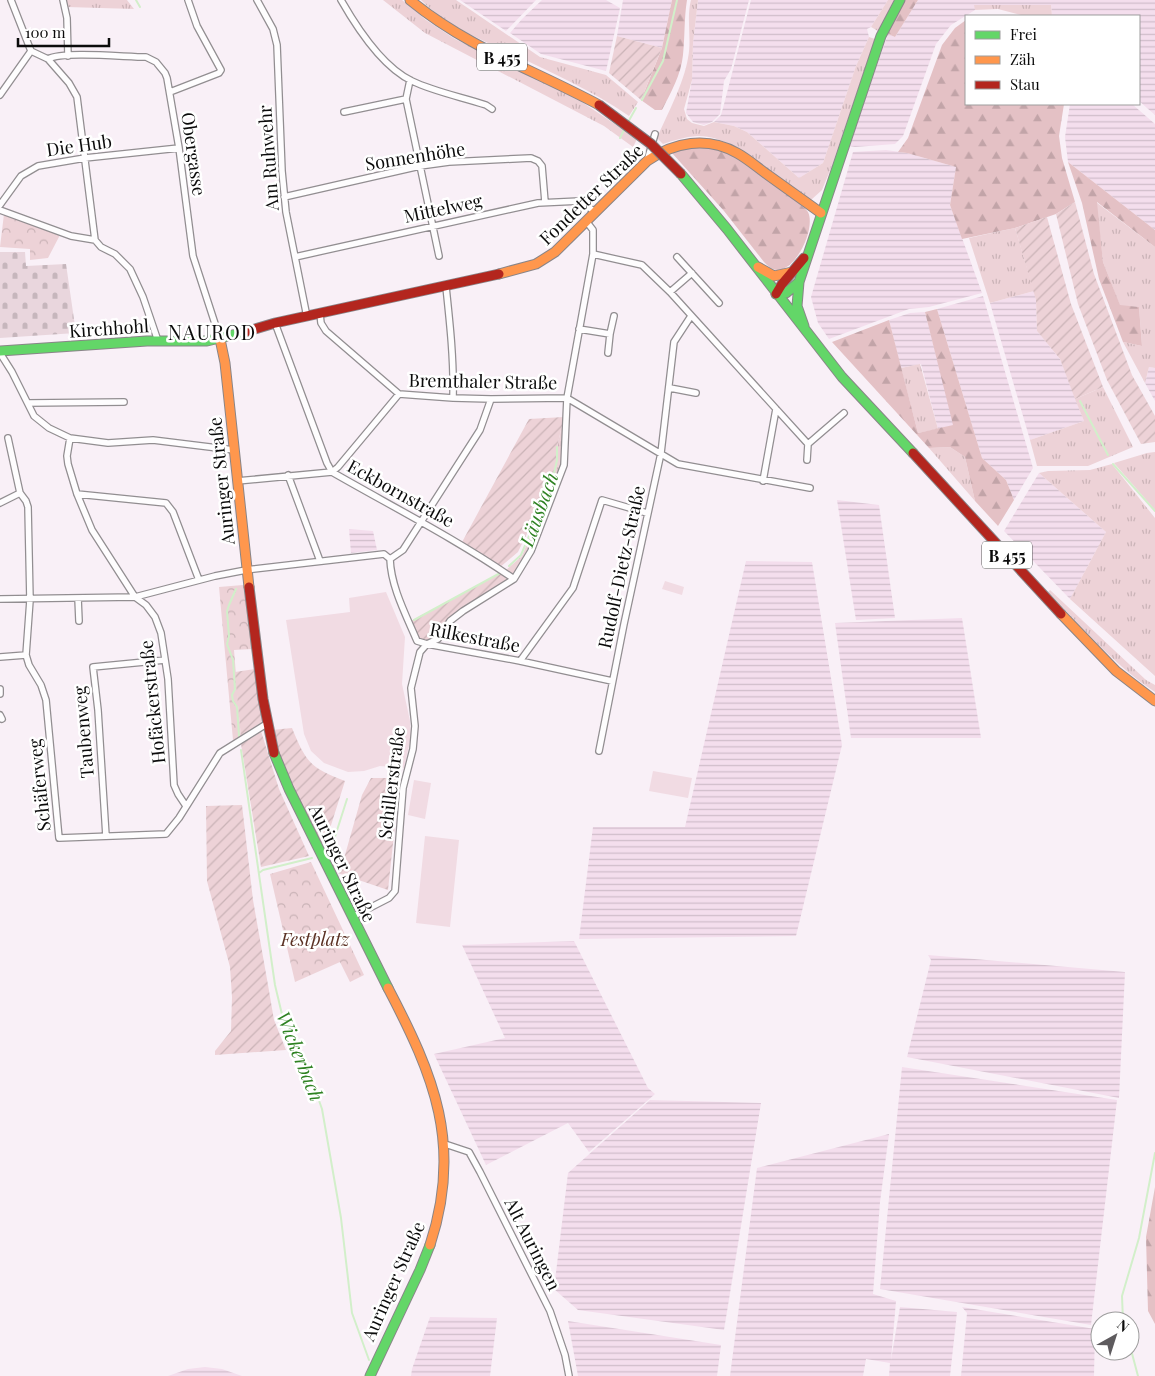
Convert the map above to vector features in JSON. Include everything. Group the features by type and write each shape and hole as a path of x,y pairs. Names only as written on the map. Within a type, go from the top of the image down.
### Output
{"street":[{"path":"10,0 32,51 48,60 69,83 77,97 95,240 100,247 115,254 130,268 143,297 158,341"},
{"path":"62,0 68,18 68,56"},
{"path":"170,92 221,70 197,26 188,0"},
{"name":"Am Ruhwehr","path":"257,0 272,29 277,45 284,196 307,317"},
{"path":"341,0 365,39 388,63 410,80 486,105 492,109"},
{"name":"B 455","path":"410,0 429,16 456,33 569,88 598,105 640,135 681,174 749,258 806,333 865,403 1095,650 1116,671 1155,701"},
{"path":"806,333 797,306 799,282 881,36 900,0"},
{"path":"0,95 32,51"},
{"name":"Obergasse","path":"48,60 54,56 146,57 156,62 165,73 179,148 193,256 220,339"},
{"path":"410,80 406,99 439,256"},
{"path":"344,112 406,99"},
{"path":"647,161 655,134"},
{"name":"Fondetter Straße","path":"220,339 275,323 513,271 544,260 555,252 647,161 655,154 675,145 696,142 717,144 737,153 821,213"},
{"name":"Die Hub","path":"0,205 15,183 29,170 47,163 179,148"},
{"name":"Sonnenhöhe","path":"284,196 420,166 449,162 531,158 538,161 542,166 545,202"},
{"name":"Mittelweg","path":"295,257 545,202 580,201 595,212"},
{"path":"0,210 71,236 95,240"},
{"name":"Schillerstraße","path":"352,916 389,898 395,891 402,788 413,749 415,726 411,688 420,652 427,644 438,639 450,621 514,579 531,551 564,465 567,398 593,254 593,230 586,221"},
{"path":"776,294 809,250"},
{"path":"593,254 642,265 670,292 808,444"},
{"path":"677,257 719,303"},
{"path":"749,258 763,271 774,276 794,271"},
{"path":"670,292 692,273"},
{"path":"776,294 786,293 799,282"},
{"path":"446,287 454,372 452,398"},
{"name":"Bremthaler Straße","path":"320,314 321,323 326,331 399,394 491,399 567,398 678,464 810,488"},
{"path":"608,353 614,316"},
{"name":"Rudolf-Dietz-Straße","path":"599,751 612,681 661,453 674,342 691,316"},
{"name":"Eckbornstraße","path":"275,323 332,472 461,544 514,579"},
{"path":"579,329 610,334"},
{"name":"Kirchhohl","path":"0,352 158,341 207,341 220,339"},
{"name":"Auringer Straße","path":"220,339 225,363 246,570 268,723 279,766 429,1075 439,1109 445,1144 442,1204 434,1234 370,1376"},
{"path":"0,352 34,416 49,428 70,438 108,443 153,440 234,450"},
{"path":"670,388 696,393"},
{"path":"237,481 332,472 399,394"},
{"path":"0,599 135,597 246,570 384,554 390,559 403,550 480,430 491,399"},
{"path":"28,403 124,402"},
{"path":"763,480 776,409"},
{"path":"807,460 808,444 844,413"},
{"name":"Schäferweg","path":"8,438 20,494 28,507 30,600 26,655 41,685 46,700 59,838 166,834 179,818 220,753 268,723"},
{"name":"Hofäckerstraße","path":"70,438 66,456 77,494 92,530 135,597 146,605 155,617 161,633 168,679 174,785 186,806"},
{"path":"288,475 320,561"},
{"path":"0,503 20,494"},
{"path":"77,494 166,503 173,512 199,580"},
{"path":"520,661 573,588 602,500 648,513"},
{"name":"Rilkestraße","path":"390,559 390,568 400,604 417,641 612,681"},
{"path":"78,598 78,622"},
{"path":"0,657 26,655"},
{"name":"Taubenweg","path":"106,836 98,710 93,667 165,660"},
{"path":"0,689 0,694"},
{"name":"Alt Auringen","path":"445,1144 469,1152 480,1172 550,1311 565,1354 569,1376"}],"shaded area":[{"path":"460,0 536,0 506,31"},
{"path":"542,0 606,0 620,8 606,71 541,54 510,33"},
{"path":"623,0 672,0 662,48 617,36"},
{"path":"698,0 749,0 731,69 724,81 720,114 712,122 704,125 693,122 686,113 692,80 693,43"},
{"path":"751,0 888,0 871,27 867,29 869,37 856,66 823,163 799,178 747,132 734,126 714,122 721,115"},
{"path":"918,0 1155,0 1155,115 1140,102 1140,15 1052,15 1051,5 975,5 975,10 951,25 936,44 903,136 895,144 849,146 888,34 895,37"},
{"path":"1070,105 1133,105 1155,124 1155,230 1068,162 1065,137"},
{"path":"886,150 907,153 956,167 950,205 982,293 929,307 909,309 829,339 818,323 811,297 853,152"},
{"path":"1034,291 1037,331 1060,359 1084,421 1030,440 990,303"},
{"path":"983,296 1033,468 1014,500 1006,480 982,458 937,309"},
{"path":"925,312 954,425 938,429 921,364 901,368 889,320 910,313"},
{"path":"1149,367 1155,368 1155,401 1145,383"},
{"path":"1039,473 1106,532 1070,599 1004,531"},
{"path":"837,500 879,505 895,618 856,620"},
{"path":"349,529 373,531 377,550 351,553"},
{"path":"746,561 812,562 842,745 796,936 579,939 593,827 685,827"},
{"path":"665,581 684,587 682,595 662,589"},
{"path":"386,592 405,637 402,684 410,721 411,737 404,768 380,766 364,771 348,772 324,763 311,751 304,734 286,620 350,612 349,598"},
{"path":"962,618 981,738 851,738 835,623"},
{"path":"653,771 692,778 688,798 649,791"},
{"path":"414,780 431,783 425,819 408,815"},
{"path":"425,836 459,840 450,927 416,923"},
{"path":"574,941 648,1088 655,1094 589,1152 568,1123 486,1165 434,1054 505,1038 462,945"},
{"path":"928,955 1125,972 1119,1098 907,1057 931,960"},
{"path":"902,1067 1117,1100 1093,1311 1090,1311 1090,1325 880,1289"},
{"path":"650,1100 761,1103 724,1330 578,1310 554,1289 568,1173"},
{"path":"889,1134 880,1202 873,1294 896,1301 891,1360 900,1307 957,1312 950,1376 889,1376 890,1363 866,1359 863,1376 730,1376 757,1168"},
{"path":"962,1307 1090,1328 1090,1361 1094,1361 1094,1376 961,1376 967,1313"},
{"path":"430,1317 497,1318 490,1376 411,1376"},
{"path":"568,1321 721,1345 717,1376 578,1376"},
{"path":"205,1367 222,1369 242,1376 168,1376 188,1369"}],"green space":[{"path":"65,0 127,0 134,9 67,7"},
{"path":"383,0 402,0 426,20 455,39 579,100 637,139 633,147 604,126 425,33"},
{"path":"421,0 456,0 540,57 606,75 638,102 629,116 571,82 463,30 430,9"},
{"path":"672,0 687,0 682,62 675,83 662,110 655,110 641,100 662,48"},
{"path":"691,0 698,0 693,43 692,80 684,109 687,119 692,123 704,126 714,122 734,126 747,132 799,178 823,163 856,66 869,37 875,39 831,168 822,190 811,200 756,160 712,137 697,136 663,144 657,138 675,99 686,68 689,51"},
{"path":"888,0 894,0 878,31 871,27"},
{"path":"905,0 918,0 895,37 888,34"},
{"path":"974,5 1051,5 1052,15 1021,15 998,9 975,10"},
{"path":"965,21 965,105 1064,105 1059,136 1062,158 1075,202 1056,214 1015,228 962,239 950,205 956,167 898,152 908,138 942,45 955,28"},
{"path":"617,36 662,48 641,100 609,73"},
{"path":"700,146 714,148 741,160 807,211 810,219 807,238 791,264 777,270 767,265 724,211 672,153 685,148"},
{"path":"1068,162 1155,230 1155,247 1097,202 1103,262 1120,305 1139,307 1142,346 1123,342 1099,279 1082,203"},
{"path":"1075,202 1094,274 1132,375 1155,416 1155,442 1141,444 1107,380 1078,304 1056,214"},
{"path":"1096,202 1155,247 1155,368 1149,367 1145,383 1123,342 1142,346 1139,307 1120,306 1103,262"},
{"path":"4,214 60,235 48,258 30,260 30,249 0,247"},
{"path":"1047,217 1071,304 1103,387 1075,399 1060,359 1037,331 1036,300 1015,228"},
{"path":"1015,228 1034,291 990,303 969,238"},
{"path":"0,252 25,252 26,266 66,264 76,333 0,338"},
{"path":"937,309 982,458 1006,480 1014,500 998,526 975,501 965,457 950,447 929,448 832,342 889,320 918,433 953,425 925,312"},
{"path":"920,364 938,429 918,433 901,368"},
{"path":"1103,387 1133,447 1088,466 1037,466 1030,440 1084,421 1075,399"},
{"path":"564,417 564,465 531,551 514,579 505,571 522,556 552,482"},
{"path":"564,417 552,482 518,552 499,568 461,544 529,419"},
{"path":"950,447 965,457 975,501 929,448"},
{"path":"1155,452 1155,510 1114,463"},
{"path":"1112,464 1155,518 1155,676 1070,599 1106,532 1039,473 1090,470"},
{"path":"502,572 514,579 463,611 438,639 427,644 417,641 409,622"},
{"path":"243,585 253,649 234,650 241,738 233,740 219,587"},
{"path":"1050,590 1146,680 1155,685 1155,692 1126,670 1099,645 1048,592"},
{"path":"255,669 264,723 241,738 235,672"},
{"path":"292,728 301,749 311,762 324,772 345,781 326,841 321,844 283,767 272,730"},
{"path":"261,731 279,789 309,856 261,867 241,744"},
{"path":"371,778 400,778 388,890 335,872 332,864 345,855 362,795"},
{"path":"242,805 253,900 274,1020 286,1050 215,1055 215,1051 231,1031 232,997 230,967 207,881 206,806"},
{"name":"Festplatz","path":"311,862 364,975 350,982 340,962 295,982 270,874"},
{"path":"1155,1187 1155,1324 1148,1311 1146,1237"}],"waterway":[{"name":"Wickerbach","path":"136,0 140,7"},
{"name":"Läusbach","path":"642,100 663,61 677,0"},
{"path":"627,124 636,108"},
{"path":"620,138 625,128"},
{"path":"1080,401 1108,455"},
{"name":"Läusbach","path":"509,566 521,555 552,482 557,460 557,447"},
{"path":"1113,464 1155,511"},
{"name":"Läusbach","path":"414,620 502,572"},
{"name":"Wickerbach","path":"236,589 227,611 229,636 227,644 233,660 235,689 232,695 237,707 239,736"},
{"name":"Wickerbach","path":"241,750 275,985 285,1027 291,1043 312,1081 322,1109 341,1218 352,1313 369,1360"},
{"name":"Läusbach","path":"327,853 332,846 347,799"},
{"name":"Läusbach","path":"259,873 263,870 312,858"},
{"path":"1123,1311 1122,1296 1139,1238 1155,1153"},
{"path":"1134,1361 1138,1376"}],"traffic: fast":[{"path":"804,326 797,306 799,282 881,36 900,0"},
{"path":"681,174 727,229 842,377 913,453"},
{"path":"776,294 786,293 799,282"},
{"path":"0,351 147,341 207,341 245,332"},
{"path":"274,753 289,789 388,988"},
{"path":"370,1376 430,1245"}],"traffic: slow":[{"path":"410,0 432,17 478,45 599,105"},
{"path":"499,274 536,264 555,252 647,161 668,149 679,146 702,143 714,144 737,153 821,213"},
{"path":"758,267 774,276 792,272"},
{"path":"220,339 225,363 249,587"},
{"path":"1061,614 1116,671 1155,701"},
{"path":"388,988 419,1051 439,1112 443,1143 444,1175 440,1209 430,1245"}],"traffic: jam":[{"path":"599,105 651,144 681,174"},
{"path":"776,294 804,258"},
{"path":"245,332 275,323 499,274"},
{"path":"913,453 1061,614"},
{"path":"249,587 263,699 274,753"}],"district":[{"name":"NAUROD","path":"212,331"}]}
